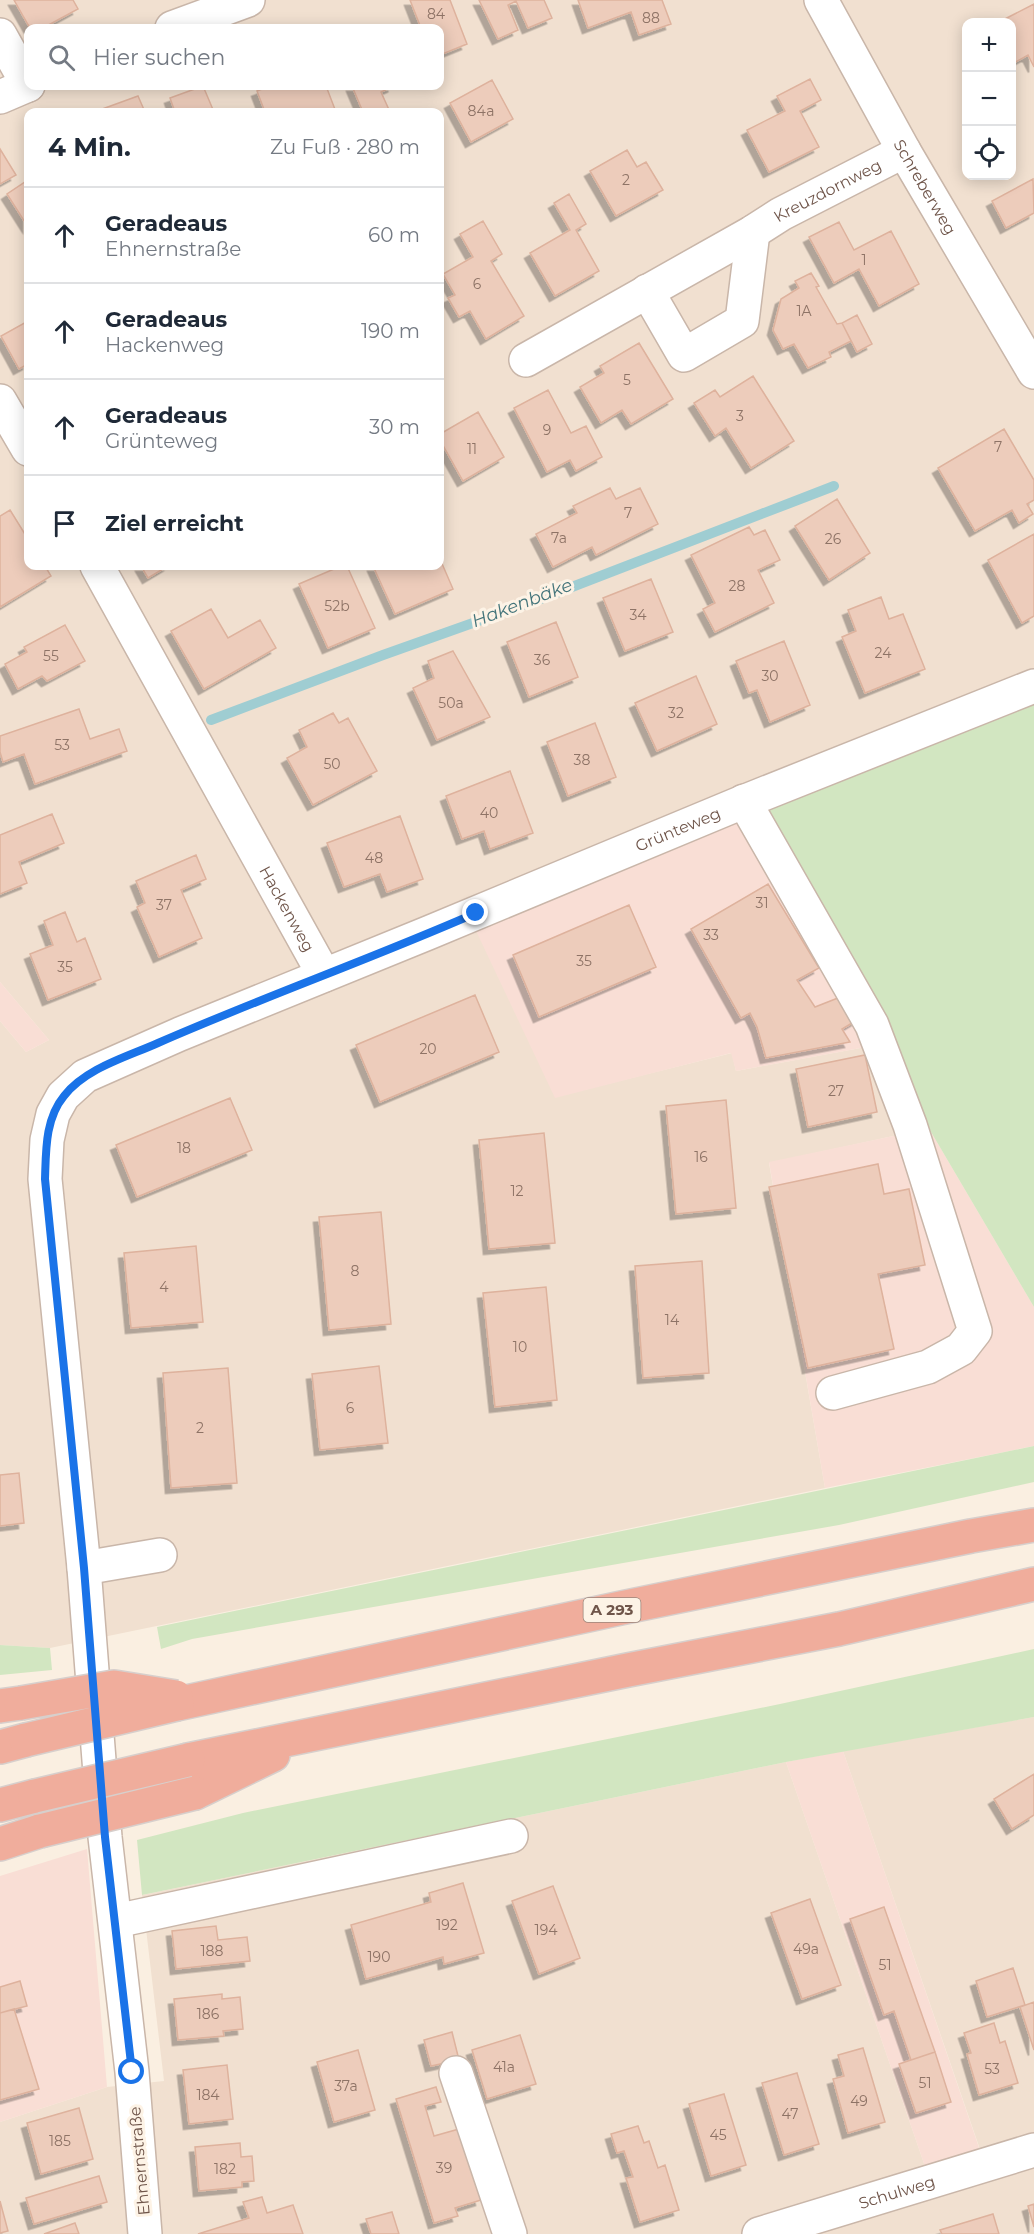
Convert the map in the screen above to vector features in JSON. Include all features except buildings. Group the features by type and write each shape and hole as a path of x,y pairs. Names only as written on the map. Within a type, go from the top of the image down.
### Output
{"highway":[{"name":"A 293","path":"13,1744 182,1700 970,1536 1034,1525"},
{"path":"0,1805 188,1760 839,1629 1034,1584"},
{"path":"10,1704 114,1687 182,1700"},
{"path":"0,1844 40,1831 195,1793 315,1734"}],"street":[{"path":"183,24 248,0"},
{"name":"Schreberweg","path":"821,0 904,151 1034,372"},
{"path":"0,35 24,78"},
{"path":"0,97 24,87"},
{"name":"Kreuzdornweg","path":"526,360 781,214 904,151"},
{"path":"647,291 684,355 742,321 753,232"},
{"path":"0,401 24,443"},
{"name":"Hackenweg","path":"99,570 324,975"},
{"name":"Grünteweg","path":"324,975 744,801 1034,686"},
{"path":"744,801 872,1025 910,1125 975,1331 961,1349 928,1367 833,1393"},
{"path":"160,1555 84,1568 45,1179 47,1140 53,1114 63,1096 85,1076 324,975"},
{"name":"Ehnernstraße","path":"84,1568 105,1837 132,2072 145,2234"},
{"path":"116,1921 511,1836"},
{"path":"456,2073 510,2234"},
{"name":"Schulweg","path":"759,2234 1034,2150"}],"shaded area":[{"path":"0,0 1034,0 1034,686 555,1097 732,1053 736,1071 866,1047 898,1135 769,1163 825,1488 50,1648 0,1645 0,1021 26,1052 49,1040 0,982"},
{"path":"738,804 1034,1307 1034,1446 825,1488 769,1162 898,1135 866,1047 736,1071 731,1053 555,1098 469,916"},
{"path":"0,982 49,1040 26,1052 0,1021"},
{"path":"1034,1717 1034,2234 0,2234 0,2122 107,2087 164,2081 142,1895 786,1762 930,2181 985,2164 843,1751"},
{"path":"843,1751 985,2165 930,2181 786,1762"},
{"path":"87,1849 107,2087 0,2122 0,1876"}],"green space":[{"path":"1034,686 1034,1307 738,804"},
{"path":"1034,1446 1034,1482 839,1525 192,1639 161,1649 157,1627"},
{"path":"0,1645 50,1648 52,1670 0,1675"},
{"path":"1034,1649 1034,1717 786,1762 142,1895 137,1840 243,1813 780,1704"}],"waterway":[{"name":"Hakenbäke","path":"211,720 546,597 834,486"}],"route":[{"path":"132,2072 105,1837 84,1568 45,1179 47,1140 53,1114 63,1096 85,1076 180,1034 476,913"}]}
